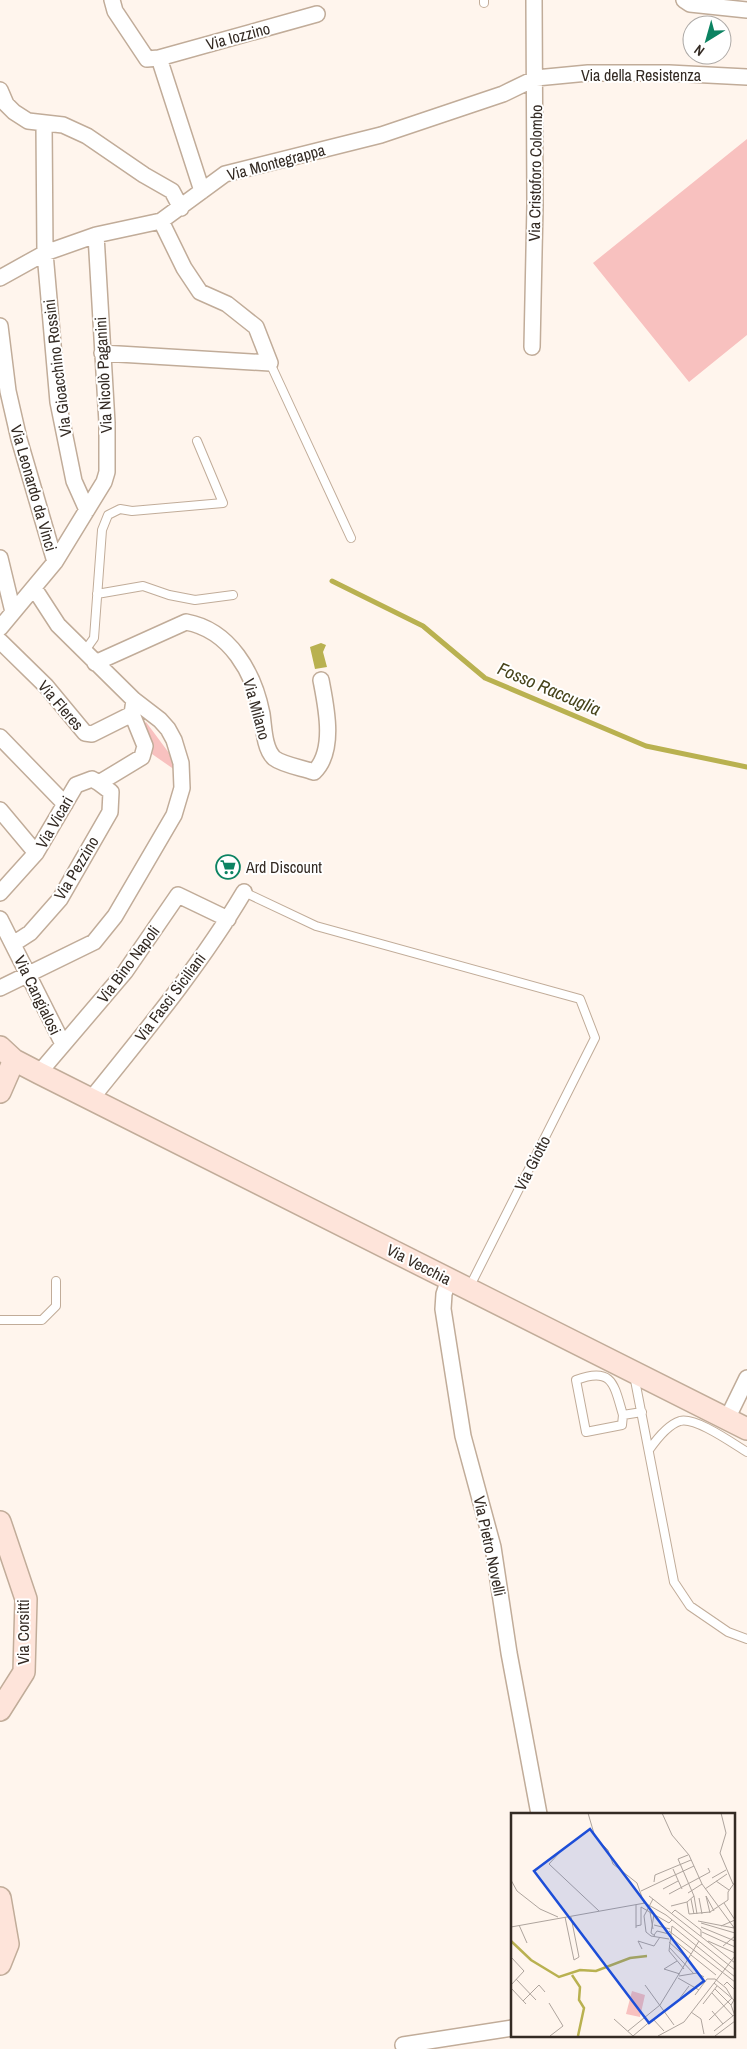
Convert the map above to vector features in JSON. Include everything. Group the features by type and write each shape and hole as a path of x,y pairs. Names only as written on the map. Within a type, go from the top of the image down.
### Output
{"street":[{"path":"112,0 115,11 147,59 159,58 202,191"},
{"name":"Via Cristoforo Colombo","path":"532,347 536,78 534,0"},
{"path":"684,0 690,4 747,10"},
{"name":"Via Iozzino","path":"159,58 318,14"},
{"name":"Via della Resistenza","path":"536,78 588,73 669,73 747,77"},
{"name":"Via Montegrappa","path":"0,278 45,254 96,234 161,221 225,174 380,135 502,94 536,78"},
{"path":"0,90 6,104 14,112 28,121 63,125 102,146 144,175 172,191 181,208"},
{"name":"Via Gioacchino Rossini","path":"44,124 45,254 58,402 74,481 87,510"},
{"path":"102,353 270,364 256,327 227,304 200,292 184,268 161,221"},
{"name":"Via Nicolò Paganini","path":"0,628 55,562 87,510 107,472 107,423 96,234"},
{"name":"Via Leonardo da Vinci","path":"0,326 8,391 19,439 55,562"},
{"path":"0,558 13,612"},
{"path":"0,988 94,942 115,916 174,815 182,788 181,762 174,740 160,720 133,707 58,625 34,588"},
{"name":"Via Milano","path":"90,658 186,622 200,625 215,632 240,658 250,677 260,708 268,750 276,759 314,772 321,765 329,723 321,680"},
{"name":"Via Fleres","path":"0,641 46,686 85,733 92,734 133,707"},
{"name":"Via Vicari","path":"0,893 36,853 76,785 92,779 99,783 137,760 144,753 144,742 133,707"},
{"path":"0,737 65,804"},
{"name":"Via Pezzino","path":"13,944 30,933 60,899 110,812 111,792 99,783"},
{"path":"0,810 36,853"},
{"name":"Via Fasci Siciliani","path":"91,1099 160,1013 228,919 244,892"},
{"name":"Via Bino Napoli","path":"39,1073 125,972 178,895 228,919"},
{"name":"Via Cangialosi","path":"2,928 13,944 62,1044"},
{"path":"0,1092 7,1054"},
{"name":"Via Vecchia","path":"7,1054 39,1073 747,1429"},
{"name":"Via Pietro Novelli","path":"449,1279 444,1294 443,1309 463,1436 493,1547 509,1653 539,1813"},
{"path":"727,1419 747,1378"},
{"name":"Via Corsitti","path":"0,1522 26,1600 24,1672 0,1710"},
{"path":"0,1898 8,1944 0,1964"},
{"path":"403,2045 511,2028"}],"lane":[{"path":"270,364 351,538"},
{"path":"90,658 94,638 102,525 108,514 120,509 132,511 223,503 197,441"},
{"path":"97,594 143,586 169,595 195,600 233,595"},
{"name":"Via Giotto","path":"244,892 316,926 580,999 595,1038 469,1289"},
{"path":"0,1320 42,1320 56,1306 56,1281"},
{"path":"634,1373 674,1582 690,1606 728,1632 747,1639"},
{"path":"589,1375 607,1378 614,1383 623,1415 622,1425 586,1432 576,1380 589,1375"},
{"path":"623,1415 642,1412"},
{"path":"649,1450 661,1434 680,1421 696,1423 747,1452"}],"shaded area":[{"path":"747,139 747,335 689,382 593,263"},
{"path":"321,643 326,645 323,652 327,667 315,669 310,647"},
{"path":"146,722 169,753 175,770 152,754 153,747 144,724"}],"waterway":[{"name":"Fosso Raccuglia","path":"332,581 423,626 485,678 646,746 747,767"}],"place":[{"name":"Ard Discount","path":"228,867"}]}
